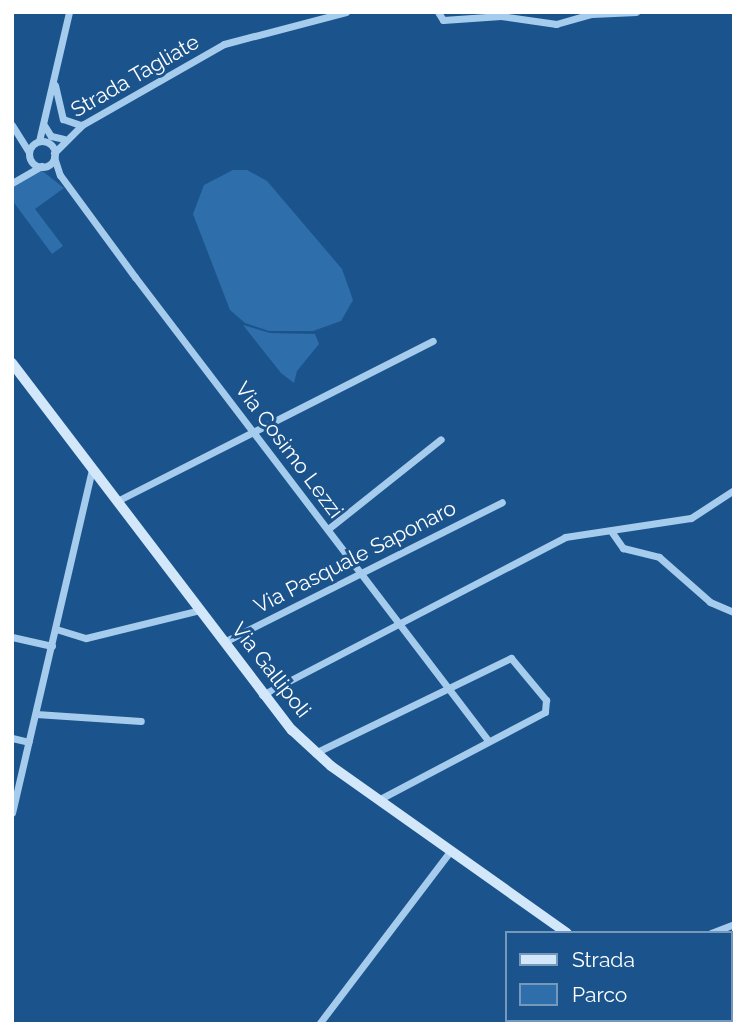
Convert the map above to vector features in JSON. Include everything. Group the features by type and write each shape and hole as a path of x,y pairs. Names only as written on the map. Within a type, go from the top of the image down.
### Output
{"main road":[{"name":"Via Gallipoli","path":"12,363 262,695 315,753 564,931"}],"street":[{"path":"29,152 38,142 44,124 69,12"},
{"name":"Strada Tagliate","path":"54,155 64,139 82,125 232,40 272,34 346,12"},
{"path":"438,12 443,20 501,16 556,24 592,14 636,12"},
{"path":"55,81 63,119 82,125"},
{"path":"12,183 27,172 43,166 54,155 44,124"},
{"name":"Strada Tagliate","path":"44,124 51,136 64,139"},
{"path":"12,125 29,152 32,162 27,172"},
{"path":"20,134 49,144"},
{"name":"Via Cosimo Lezzi","path":"54,155 64,181 487,739"},
{"path":"32,162 43,166"},
{"name":"Via Cosimo Lezzi","path":"43,166 64,181"},
{"path":"117,500 433,341"},
{"path":"328,529 441,439"},
{"path":"12,813 92,468"},
{"path":"262,695 565,537 691,518 734,490"},
{"name":"Via Pasquale Saponaro","path":"224,642 502,502"},
{"path":"611,531 623,548 659,557 710,601 734,612"},
{"path":"56,629 86,638 200,610"},
{"path":"12,637 52,646"},
{"path":"315,753 511,658 548,707 379,800"},
{"path":"36,714 141,721"},
{"path":"12,738 29,742"},
{"path":"319,1024 451,850"},
{"path":"716,931 734,924"}],"green space":[{"path":"41,170 64,188 35,209 63,246 52,254 12,200 12,186"},
{"path":"233,170 247,170 267,181 342,269 353,300 341,321 313,331 269,331 245,323 230,310 193,214 204,185"},
{"path":"243,325 270,333 315,334 319,344 297,371 294,383 281,373"}]}
